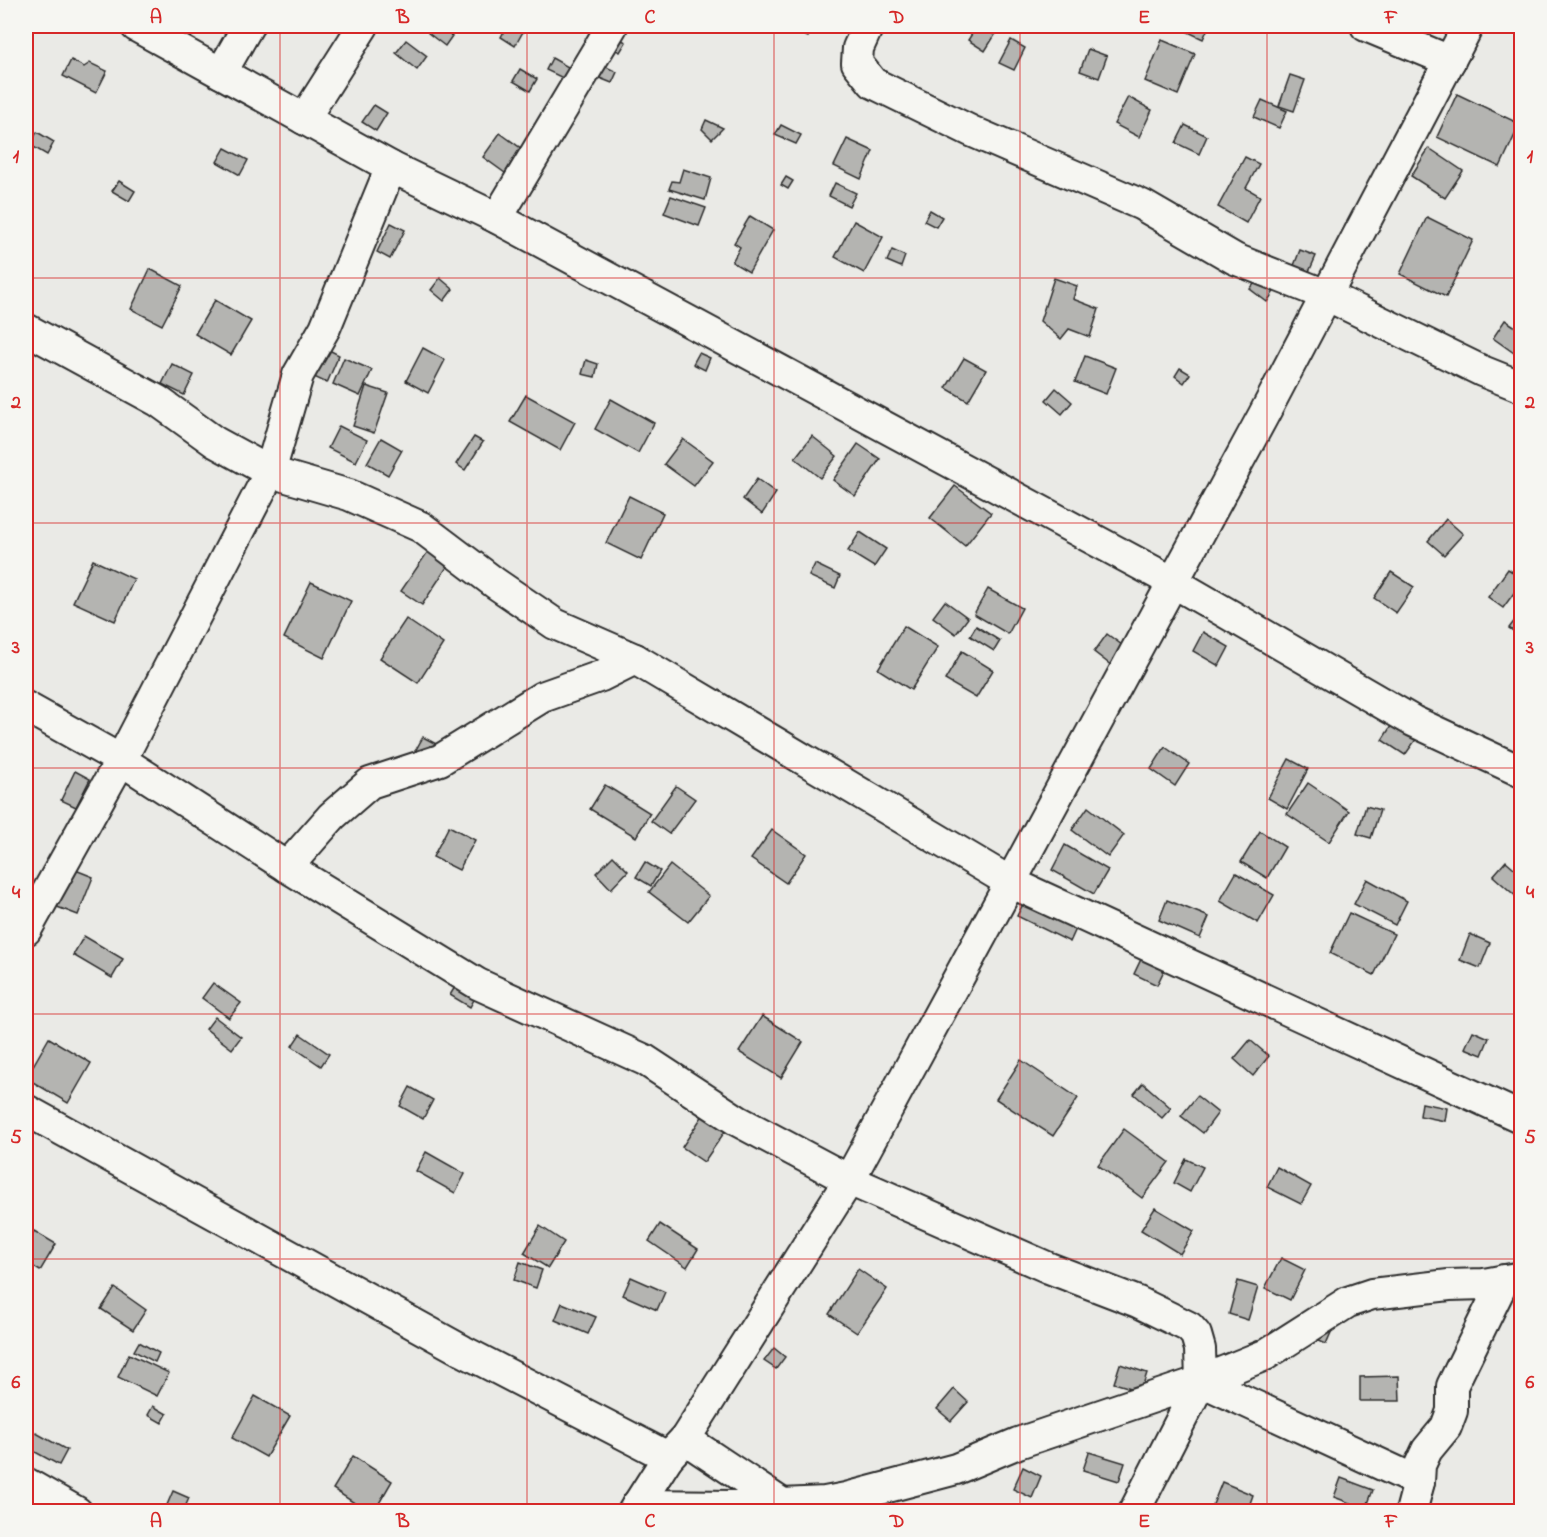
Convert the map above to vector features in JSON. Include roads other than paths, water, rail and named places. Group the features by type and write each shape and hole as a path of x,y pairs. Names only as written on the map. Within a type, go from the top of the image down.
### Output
{"street":[{"path":"136,26 391,167 497,218 1173,582 1413,721 1521,772"},
{"path":"221,73 248,26"},
{"path":"304,119 363,26"},
{"path":"497,218 612,26"},
{"path":"868,26 858,48 857,63 873,83 971,131 1142,205 1235,259 1326,295 1472,366 1521,387"},
{"path":"1365,26 1450,61"},
{"path":"635,1508 849,1180 1173,582 1468,26"},
{"path":"26,930 121,760 270,472 298,375 325,328 391,167"},
{"path":"26,329 158,401 215,441 270,472 349,495 421,527 495,583 555,624 635,659 1010,882 1521,1118"},
{"path":"287,867 332,816 369,783 440,760 542,697 601,676 635,659"},
{"path":"26,707 121,760 287,867 478,984 645,1060 738,1121 849,1180 1049,1268 1138,1302 1189,1327 1196,1335 1212,1377 1419,1482"},
{"path":"26,1110 464,1351 676,1448 788,1507"},
{"path":"635,1508 788,1507 846,1498 956,1469 1018,1443 1212,1377 1265,1355 1348,1302 1372,1294 1513,1279"},
{"path":"1412,1512 1419,1482 1420,1465 1426,1450 1446,1427 1452,1410 1452,1386 1513,1279"},
{"path":"1134,1512 1212,1377"},
{"path":"26,1483 77,1512"}]}
